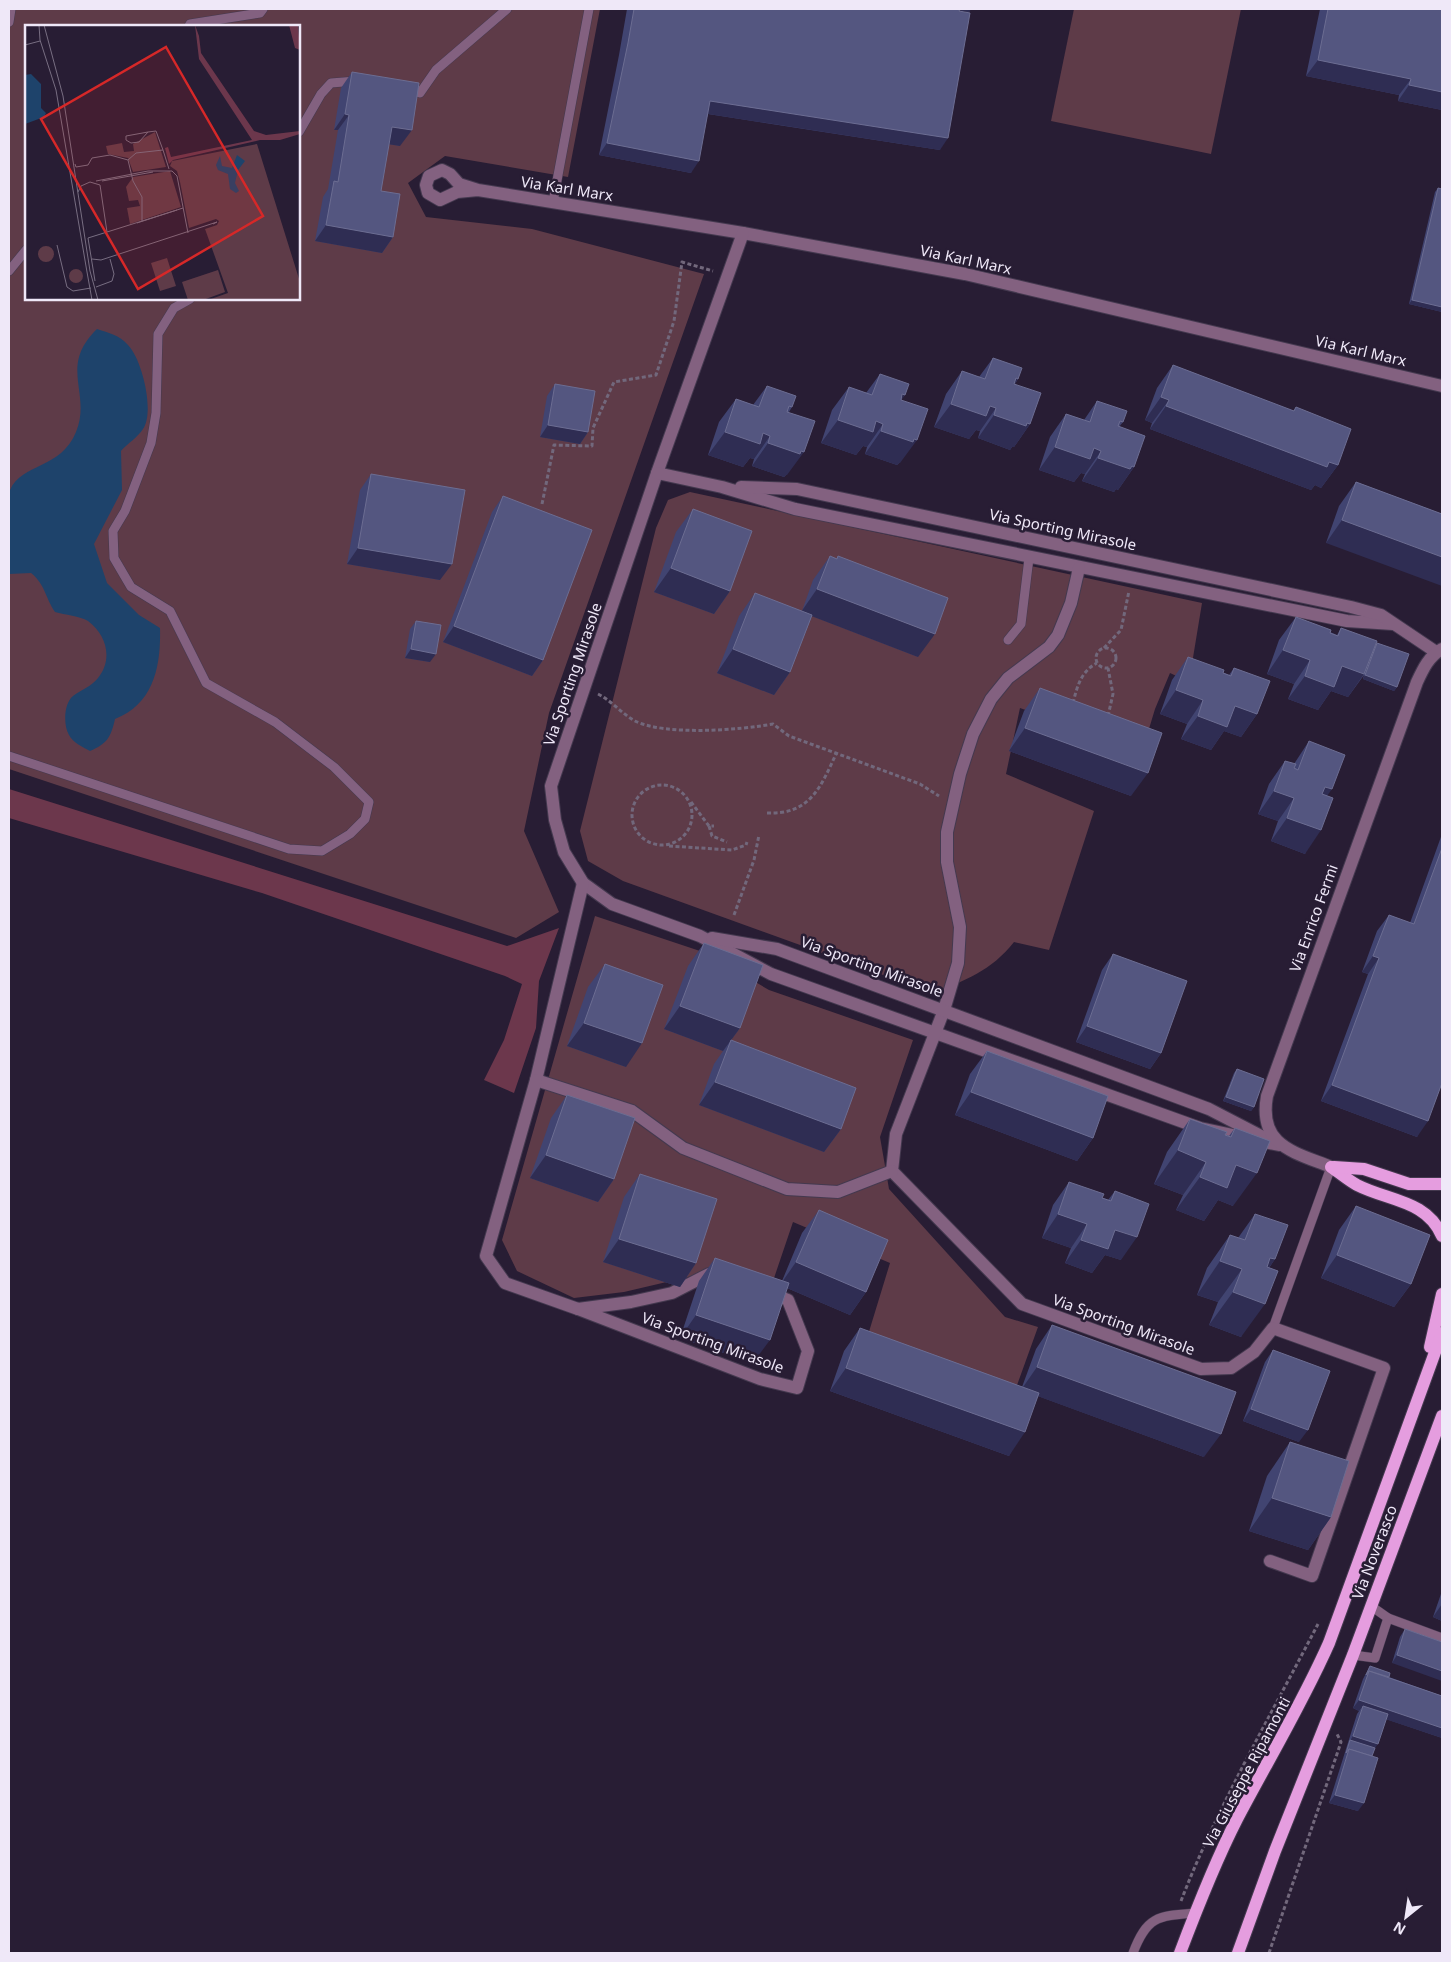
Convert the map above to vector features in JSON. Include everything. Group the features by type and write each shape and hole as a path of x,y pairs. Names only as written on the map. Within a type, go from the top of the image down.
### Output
{"main road":[{"path":"1331,1167 1364,1169 1409,1184 1442,1184"},
{"path":"1331,1167 1358,1185 1404,1201 1426,1213 1438,1226 1442,1236"},
{"path":"1418,1399 1442,1294"},
{"path":"1418,1399 1442,1333"},
{"name":"Via Giuseppe Ripamonti","path":"1180,1953 1195,1913 1236,1821 1309,1688 1342,1606 1418,1399"},
{"name":"Via Noverasco","path":"1238,1953 1275,1851 1337,1699 1442,1416"}],"street":[{"name":"Via Karl Marx","path":"478,190 743,233 965,274 1442,386"},
{"name":"Via Sporting Mirasole","path":"743,233 657,474 551,786 555,820 564,852 583,883 612,904 700,936 771,974 1200,1128 1279,1145"},
{"name":"Via Sporting Mirasole","path":"657,474 722,487 795,509 1029,558 1347,621 1392,624"},
{"name":"Via Sporting Mirasole","path":"722,487 797,489 1351,607 1381,615 1392,624 1439,651"},
{"name":"Via Sporting Mirasole","path":"1079,568 1071,603 1058,634 1049,646 1008,678 990,699 974,734 947,832 947,862 960,927 958,964 944,1010 896,1134 892,1171 1022,1304 1201,1369 1231,1368 1254,1352 1273,1328"},
{"name":"Via Enrico Fermi","path":"1279,1145 1269,1128 1264,1113 1267,1096 1417,682 1425,665 1439,651"},
{"name":"Via Sporting Mirasole","path":"583,883 536,1080 486,1256 505,1283 578,1308 760,1379 797,1388 808,1351 788,1300 760,1288"},
{"name":"Via Sporting Mirasole","path":"700,936 778,949 1209,1108 1279,1145"},
{"path":"536,1080 632,1111 684,1148 787,1189 838,1192 892,1171"},
{"path":"1279,1145 1331,1167"},
{"name":"Via Sporting Mirasole","path":"578,1308 631,1302 672,1292 709,1274 726,1278"},
{"path":"1270,1561 1312,1576 1384,1368 1273,1328"}],"lane":[{"path":"9,22 12,9"},
{"path":"190,25 260,13 263,9"},
{"path":"401,88 420,93 436,70 507,9"},
{"path":"553,202 590,9"},
{"path":"300,130 321,94 331,82 364,80"},
{"path":"9,271 25,251"},
{"path":"9,756 289,849 322,851 350,834 366,819 369,802 334,767 275,722 206,682 170,611 131,587 114,558 113,531 125,511 151,443 156,413 158,334 174,308 188,300"},
{"path":"1008,640 1021,624 1029,558"},
{"path":"1273,1328 1331,1167"},
{"path":"1371,1606 1388,1618 1442,1638"},
{"path":"1353,1655 1375,1658 1388,1618"},
{"path":"1133,1953 1145,1928 1153,1919 1195,1913"}],"path":[{"path":"542,504 554,445 592,446 593,428 614,382 656,375 674,321 682,262 728,275"},
{"path":"1104,648 1111,650 1116,658 1113,665 1108,668 1102,668 1097,663 1096,655 1121,630 1132,578"},
{"path":"1072,706 1083,675 1088,667 1097,663"},
{"path":"1107,720 1113,694 1108,668"},
{"path":"584,687 608,699 634,720 660,730 740,730 773,724 789,736 838,752 920,784 954,803"},
{"path":"767,813 784,812 801,806 814,797 838,752"},
{"path":"727,842 712,836 710,826 689,800 675,788 658,785 646,789 637,797 632,808 632,820 636,831 644,840 654,845 732,850 746,846 747,842"},
{"path":"666,846 678,842 687,834 692,823 693,811 689,800"},
{"path":"734,916 754,860 759,835"},
{"path":"1185,1891 1232,1790 1323,1615"},
{"path":"1269,1953 1341,1742"}],"shaded area":[{"path":"9,9 600,9 568,177 445,156 408,183 426,217 532,229 704,274 549,713 524,831 559,912 516,938 9,769"},
{"path":"1074,9 1241,9 1211,154 1051,121"},
{"path":"690,492 1202,603 1189,682 1170,673 1155,709 1142,752 1020,708 1006,774 1094,811 1049,950 1014,942 996,960 977,974 933,993 623,881 588,861 580,831 656,528 668,500"},
{"path":"9,789 507,946 559,928 539,981 536,1028 514,1093 484,1080 504,1040 522,984 505,976 262,893 9,818"},
{"path":"595,916 706,953 769,990 913,1040 880,1137 889,1189 1005,1317 1038,1327 1011,1402 864,1348 890,1263 793,1222 771,1287 722,1269 624,1292 574,1298 517,1271 502,1240"}],"water":[{"path":"97,329 121,339 133,352 142,373 148,411 143,429 121,451 122,490 94,544 107,583 139,615 160,628 160,642 153,682 147,694 139,704 115,719 112,731 104,743 90,751 71,738 67,731 65,714 70,699 93,683 103,671 106,648 100,633 88,621 55,612 42,586 31,573 9,574 8,517 10,490 16,481 61,453 76,432 81,405 77,368 86,343"}],"building":[{"path":"634,9 960,9 959,11 970,13 948,138 710,101 699,161 607,143"},
{"path":"1328,9 1442,9 1442,92 1409,85 1411,79 1318,60"},
{"path":"352,72 419,83 412,130 392,127 381,191 400,194 393,237 326,225 334,181 338,182 349,115 345,114"},
{"path":"1438,188 1442,189 1442,307 1412,300"},
{"path":"993,358 1022,368 1014,384 1041,393 1030,424 1027,423 1026,426 994,415 996,408 990,406 986,416 951,404 962,371 985,379"},
{"path":"1173,365 1294,411 1296,407 1351,429 1338,465 1329,462 1327,467 1166,406 1169,400 1161,397"},
{"path":"880,374 909,384 905,395 902,394 901,400 928,409 917,440 914,439 913,442 881,431 883,424 876,421 873,432 838,420 849,387 872,395"},
{"path":"555,384 595,391 588,432 548,425"},
{"path":"767,386 796,396 792,407 789,406 787,412 815,421 804,452 801,451 800,454 768,443 770,436 763,433 760,444 725,432 736,399 759,407"},
{"path":"1097,401 1127,411 1123,422 1120,421 1118,426 1145,436 1134,467 1132,466 1130,469 1098,458 1101,451 1094,448 1090,459 1055,447 1066,414 1090,422"},
{"path":"371,474 465,490 452,564 358,548"},
{"path":"1356,482 1442,514 1442,557 1342,520"},
{"path":"503,496 592,530 543,660 454,626"},
{"path":"693,509 752,531 730,591 671,568"},
{"path":"830,556 837,559 838,556 948,598 935,634 817,589"},
{"path":"755,593 812,615 790,672 733,649"},
{"path":"1296,617 1331,630 1330,633 1338,636 1341,628 1377,641 1364,674 1342,666 1334,687 1305,676 1310,660 1283,650"},
{"path":"416,621 441,625 436,654 411,649"},
{"path":"1377,643 1409,654 1397,687 1365,675"},
{"path":"1188,657 1224,670 1223,673 1231,676 1234,668 1270,681 1257,714 1235,706 1227,727 1198,716 1203,700 1176,690"},
{"path":"1040,688 1162,733 1148,773 1025,728"},
{"path":"1309,741 1345,755 1332,789 1325,787 1322,794 1333,798 1321,830 1287,818 1294,798 1274,791 1285,761 1296,764 1294,768 1298,770"},
{"path":"1442,848 1442,1083 1428,1121 1332,1085 1379,958 1373,956 1389,915 1414,924"},
{"path":"704,943 763,965 740,1028 680,1006"},
{"path":"1113,954 1187,981 1161,1053 1087,1026"},
{"path":"605,964 663,985 642,1043 584,1023"},
{"path":"731,1040 856,1088 841,1129 715,1082"},
{"path":"987,1051 1108,1096 1093,1138 971,1092"},
{"path":"1237,1069 1264,1079 1254,1107 1226,1097"},
{"path":"567,1095 635,1118 614,1179 546,1155"},
{"path":"1190,1119 1227,1132 1225,1135 1231,1137 1235,1128 1270,1141 1257,1173 1236,1165 1227,1188 1200,1177 1206,1162 1178,1150"},
{"path":"640,1174 717,1199 696,1263 619,1239"},
{"path":"1069,1182 1104,1194 1102,1198 1111,1201 1115,1191 1149,1204 1137,1237 1115,1230 1108,1249 1081,1240 1087,1224 1058,1214"},
{"path":"1356,1206 1430,1235 1411,1284 1337,1255"},
{"path":"819,1210 888,1240 866,1292 796,1262"},
{"path":"1255,1214 1288,1225 1275,1259 1270,1258 1267,1267 1278,1271 1265,1304 1233,1292 1242,1269 1220,1261 1230,1235 1245,1240"},
{"path":"715,1258 789,1283 770,1340 696,1315"},
{"path":"1052,1325 1236,1392 1221,1434 1037,1367"},
{"path":"860,1328 1039,1393 1025,1432 846,1368"},
{"path":"1273,1350 1330,1371 1308,1430 1251,1409"},
{"path":"1290,1442 1349,1461 1331,1517 1272,1498"},
{"path":"1405,1629 1442,1642 1442,1671 1397,1655"},
{"path":"1370,1666 1390,1673 1389,1677 1369,1671 1366,1675"},
{"path":"1369,1671 1442,1696 1442,1728 1359,1700"},
{"path":"1363,1706 1388,1714 1378,1744 1353,1736"},
{"path":"1350,1740 1375,1748 1372,1756 1349,1749 1346,1753"},
{"path":"1349,1749 1378,1758 1364,1803 1335,1795"}]}
